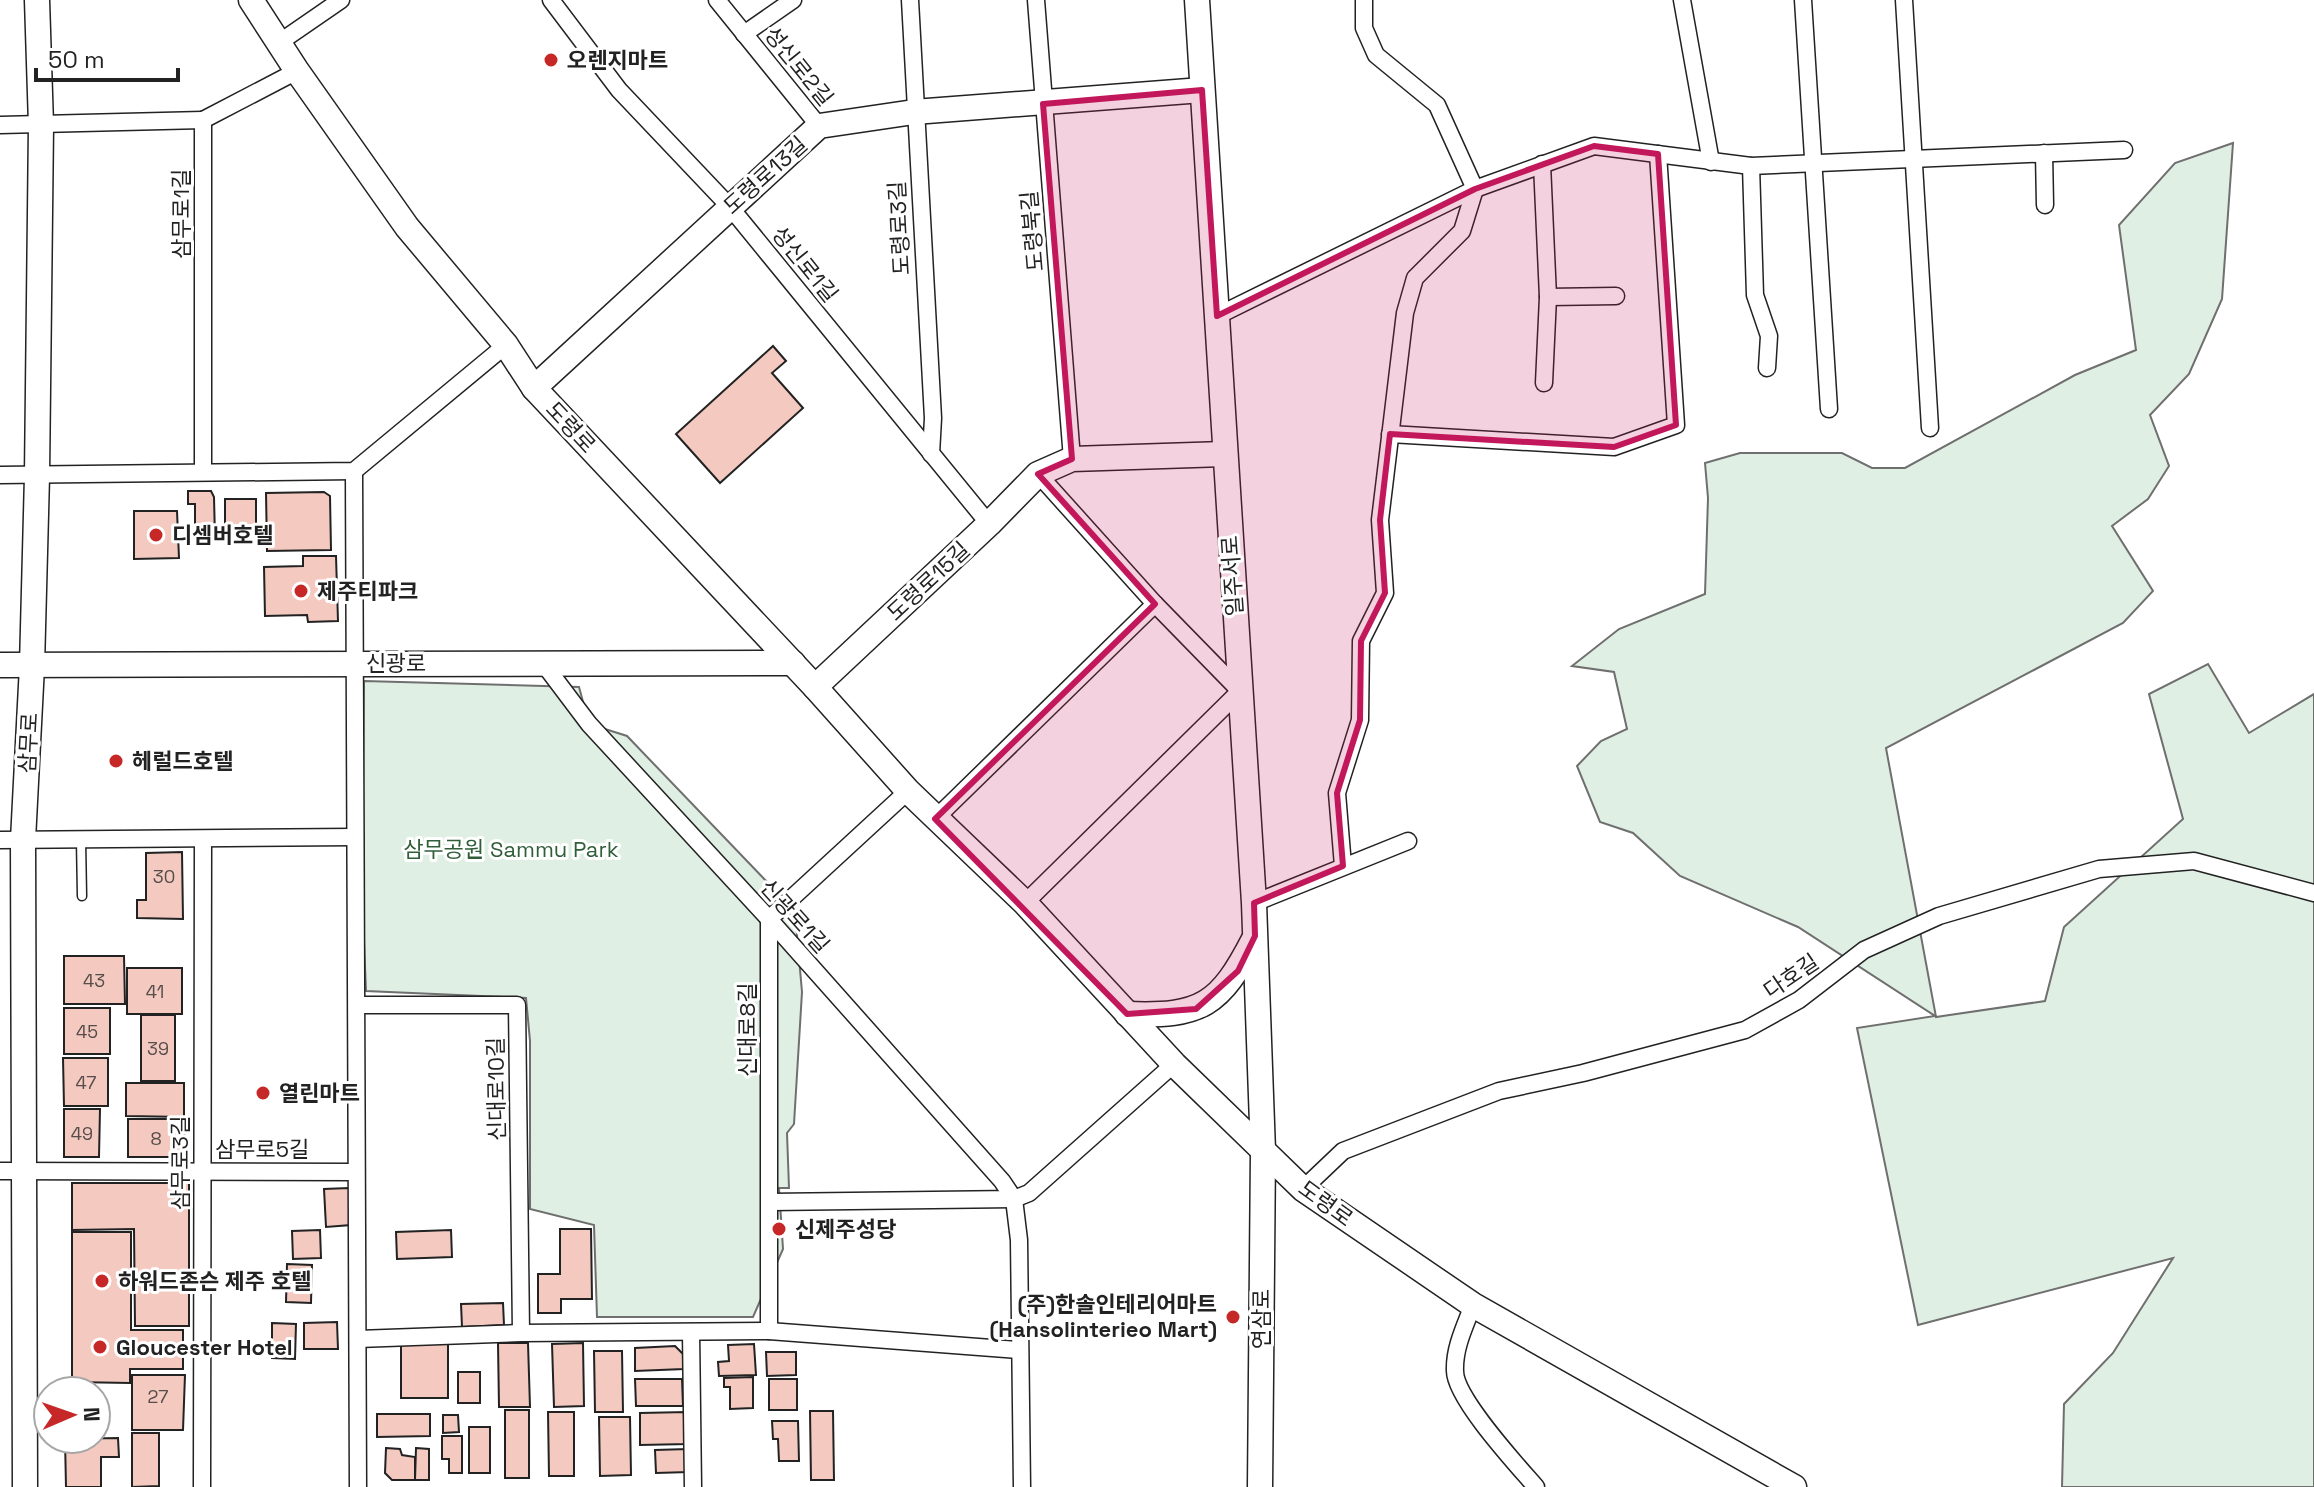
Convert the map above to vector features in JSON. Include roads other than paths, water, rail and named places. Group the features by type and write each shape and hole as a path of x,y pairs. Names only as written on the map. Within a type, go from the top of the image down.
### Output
{"main road":[{"name":"삼무로","path":"25,1487 12,1170 12,840 32,666 41,125 37,0"},
{"name":"도령로","path":"251,0 407,227 506,345 534,388 793,663 908,791 1025,903 1174,1064 1263,1151 1303,1189 1473,1305 1794,1487"},
{"name":"일주서로","path":"1197,0 1254,903 1263,1151"},
{"name":"도령로13길","path":"534,388 819,126 914,112 1202,90"},
{"name":"도령로15길","path":"815,687 1038,474 1072,459 1224,454"},
{"name":"신광로","path":"0,665 793,663"},
{"path":"1127,1014 1179,1013 1210,1001 1238,971 1255,936"},
{"name":"연삼로","path":"1260,1487 1263,1151"}],"street":[{"path":"280,42 341,0"},
{"name":"성신로1길","path":"551,0 619,90 730,207 989,524"},
{"name":"성신로2길","path":"717,0 819,126"},
{"name":"성신로2길","path":"744,34 793,0"},
{"name":"도령로3길","path":"910,0 933,418 931,454"},
{"name":"도령북길","path":"1036,0 1072,459"},
{"path":"1343,866 1337,793 1360,720 1361,641 1385,593 1380,520 1405,313 1415,278 1462,231 1475,189 1437,105 1376,55 1364,28 1364,0"},
{"path":"1682,0 1711,162"},
{"path":"1803,0 1829,409"},
{"path":"1904,0 1930,428"},
{"path":"0,125 203,120 297,71"},
{"name":"삼무로1길","path":"203,120 203,471"},
{"path":"1217,316 1475,189 1594,146 1751,166 2124,150"},
{"path":"2044,153 2045,205"},
{"path":"1390,434 1614,447 1676,425 1658,154"},
{"path":"1542,164 1548,297 1544,383"},
{"path":"1751,166 1755,295 1769,336 1767,368"},
{"path":"1548,297 1616,296"},
{"path":"0,475 354,471 506,345"},
{"path":"354,471 358,1487"},
{"path":"1025,903 1240,691 1155,604 1038,474"},
{"path":"935,819 1155,604"},
{"name":"신광로1길","path":"543,663 589,724 769,919 1002,1181 1014,1199"},
{"path":"769,919 908,791"},
{"path":"12,840 355,837"},
{"name":"삼무로3길","path":"202,1487 203,839"},
{"path":"1254,903 1408,841"},
{"name":"다호길","path":"1303,1189 1343,1151 1499,1091 1583,1073 1745,1030 1799,1000 1864,950 1939,916 2085,873 2099,869 2194,861 2314,893"},
{"name":"신대로8길","path":"769,919 769,1331"},
{"name":"신대로10길","path":"357,1005 517,1005 521,1333"},
{"path":"770,1202 1014,1199 1029,1193 1174,1064"},
{"name":"삼무로5길","path":"12,1170 356,1172"},
{"path":"1014,1199 1019,1240 1022,1487"},
{"path":"1473,1305 1457,1349 1454,1374 1471,1406 1536,1487"},
{"path":"358,1339 521,1333 769,1331 1019,1350"},
{"path":"691,1332 693,1487"}],"lane":[{"path":"81,840 82,896"}],"place":[{"name":"오렌지마트","path":"551,60"},
{"name":"디셈버호텔","path":"156,535"},
{"name":"제주티파크","path":"301,591"},
{"name":"헤럴드호텔","path":"116,761"},
{"name":"열린마트","path":"263,1093"},
{"name":"신제주성당","path":"779,1229"},
{"name":"하워드존슨 제주 호텔","path":"102,1281"},
{"name":"(주)한솔인테리어마트 (Hansolinterieo Mart)","path":"1233,1317"},
{"name":"Gloucester Hotel","path":"100,1347"}],"park label":[{"name":"삼무공원 Sammu Park","path":"511,849"}]}
